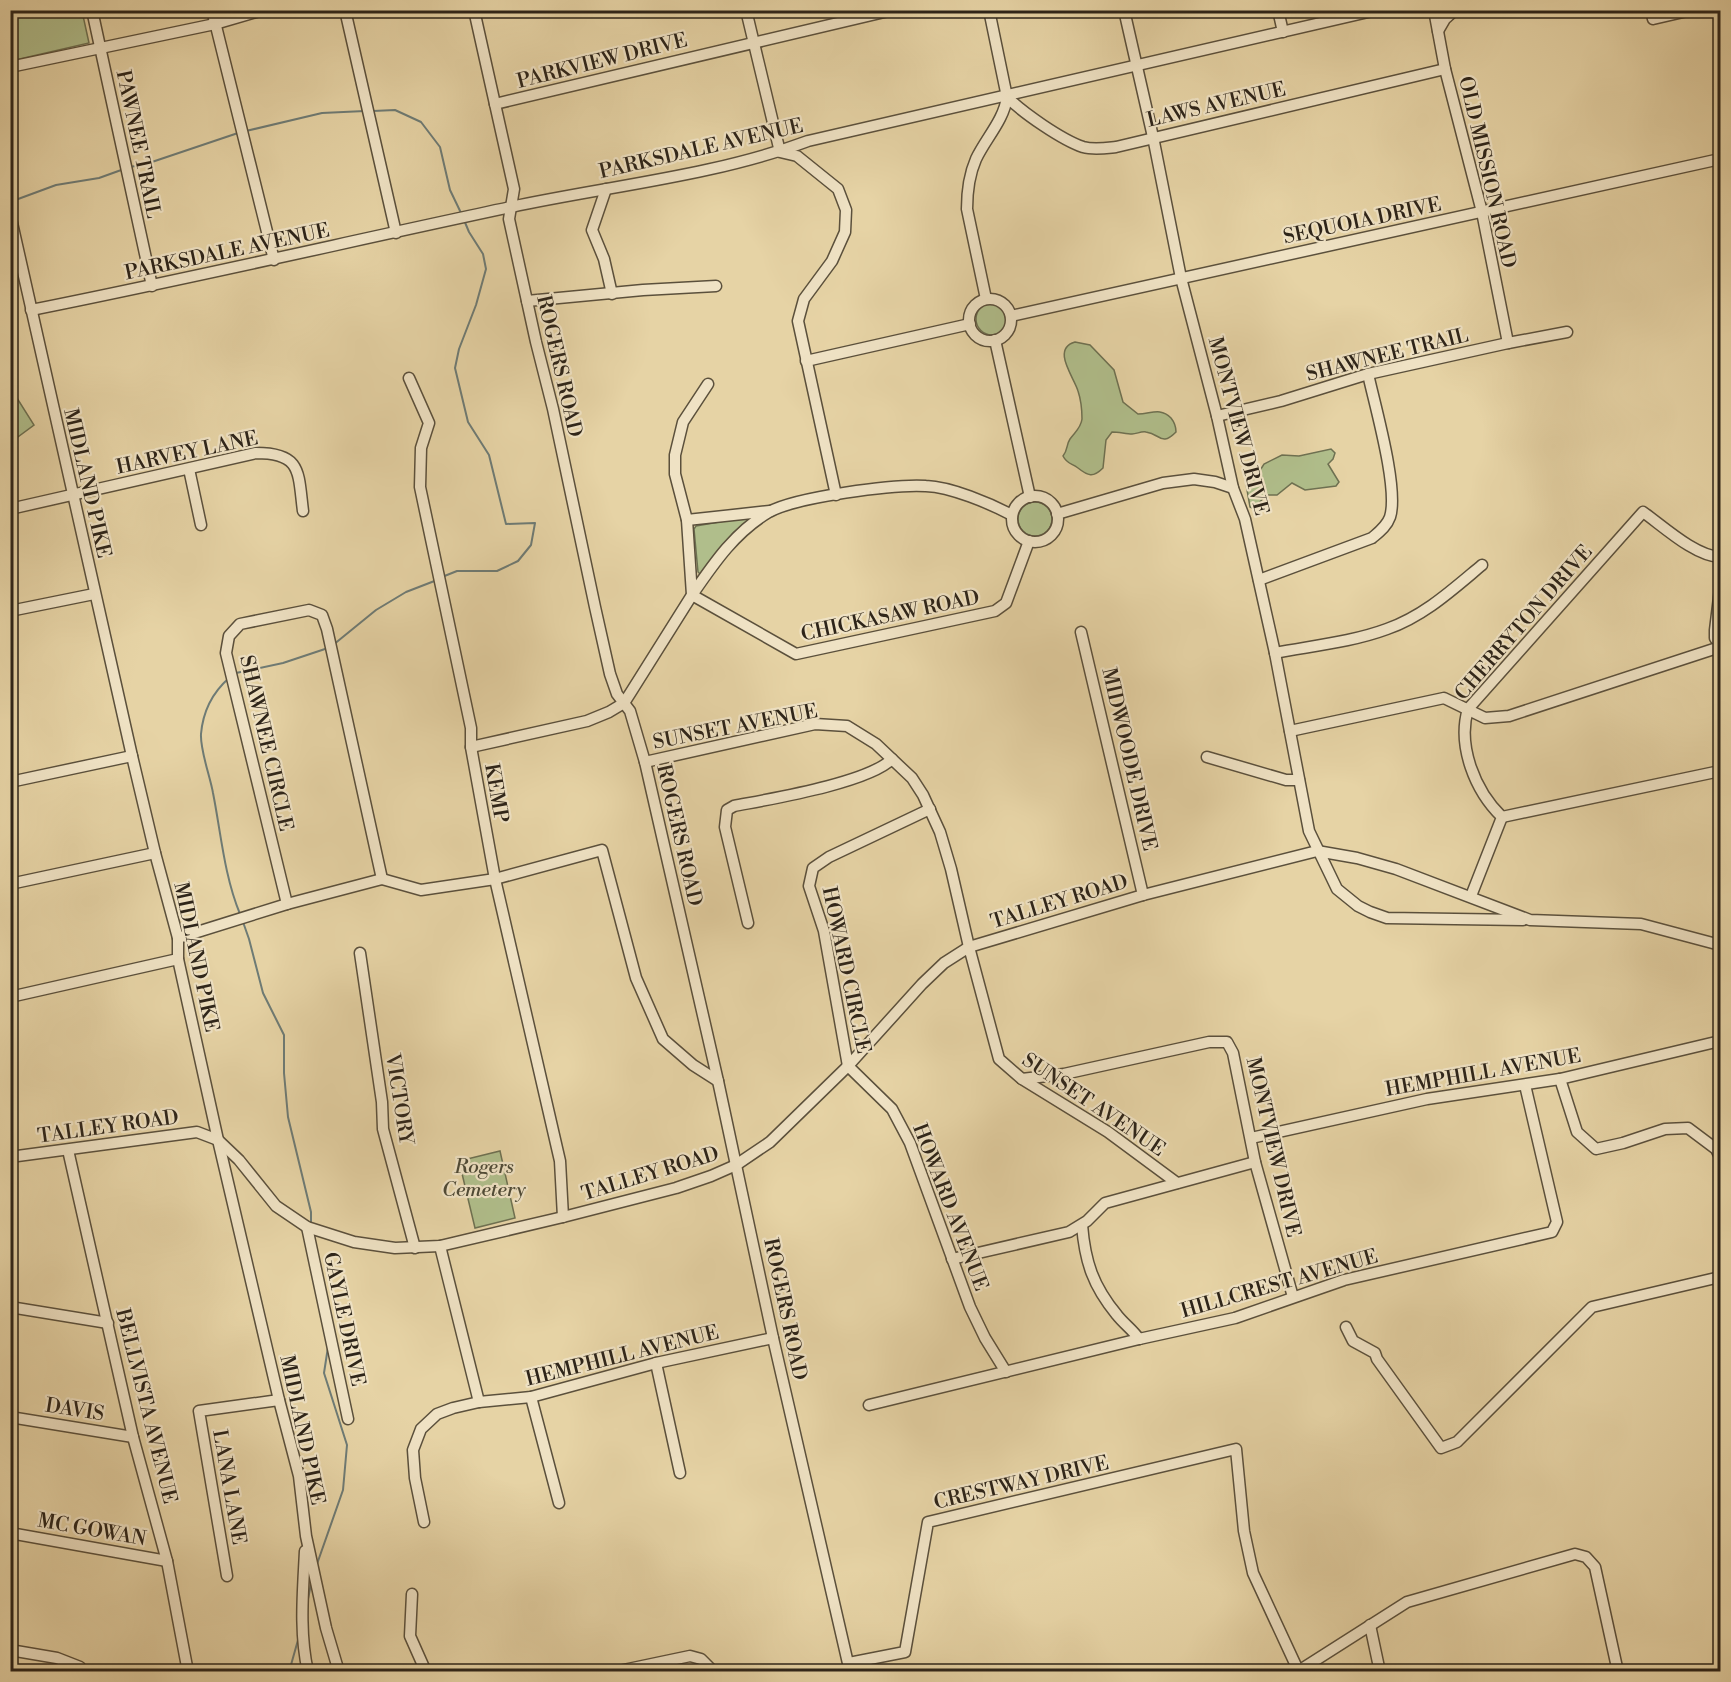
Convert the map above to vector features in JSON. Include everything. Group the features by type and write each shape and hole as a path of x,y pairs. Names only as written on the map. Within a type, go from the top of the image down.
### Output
{"street":[{"name":"PAWNEE TRAIL","path":"92,10 152,286"},
{"path":"212,10 274,260"},
{"path":"10,67 215,24 263,10"},
{"path":"345,10 396,233"},
{"name":"ROGERS ROAD","path":"474,10 514,189 509,219 610,674 617,694 630,711 645,762 849,1667"},
{"path":"746,10 780,152 797,156 838,189 846,210 845,232 832,261 804,299 798,321 836,495"},
{"name":"PARKVIEW DRIVE","path":"495,104 893,10"},
{"path":"986,299 967,209 967,194 970,175 976,159 1005,109 1007,96 989,10"},
{"name":"MONTVIEW DRIVE","path":"1124,10 1182,278 1233,488 1245,519 1259,580 1309,831 1317,851"},
{"path":"1278,10 1283,32"},
{"name":"PARKSDALE AVENUE","path":"31,310 274,260 512,207 647,183 780,152 808,141 1377,10"},
{"name":"OLD MISSION ROAD","path":"1434,10 1445,69 1482,212 1509,343"},
{"path":"1438,31 1455,10"},
{"path":"1651,10 1653,19 1692,10"},
{"name":"LAWS AVENUE","path":"1007,96 1019,108 1070,141 1084,147 1100,149 1445,69"},
{"name":"SEQUOIA DRIVE","path":"1011,316 1720,159"},
{"path":"606,189 592,230 604,259 612,294"},
{"name":"MIDLAND PIKE","path":"10,214 94,594 155,854 178,938 178,959 218,1140 299,1476 306,1536 326,1628 339,1671"},
{"path":"527,301 716,285"},
{"path":"986,299 996,299 1006,306 1011,316 1011,325 1006,333 995,340 983,340 975,334 970,324 970,313 977,303 986,299"},
{"path":"806,362 970,324"},
{"name":"SHAWNEE TRAIL","path":"1217,416 1281,401 1368,374 1567,332"},
{"path":"995,340 1030,497"},
{"path":"1259,580 1372,538 1385,526 1390,517 1393,500 1391,484 1368,374"},
{"name":"KEMP","path":"409,378 429,423 421,448 420,487 471,728 471,747 495,879 560,1161 563,1217"},
{"path":"692,595 687,520 675,474 675,455 683,422 708,384"},
{"name":"HARVEY LANE","path":"10,509 256,453 273,453 285,455 294,465 298,474 303,511"},
{"path":"189,469 201,525"},
{"path":"1057,514 1163,483 1194,479 1233,488"},
{"path":"687,520 771,511 836,495 896,487 927,486 965,495 1012,515"},
{"path":"1038,496 1048,500 1054,506 1057,514 1055,531 1041,542 1029,542 1022,538 1015,530 1012,515 1024,499 1038,496"},
{"path":"471,747 587,721 624,703 720,554 742,532 771,511"},
{"name":"CHERRYTON DRIVE","path":"1502,817 1489,805 1469,766 1464,722 1468,709 1643,512 1692,547 1711,557 1720,557"},
{"name":"CHICKASAW ROAD","path":"692,595 796,654 995,611 1006,603 1029,542"},
{"path":"1275,653 1387,629 1438,602 1482,566"},
{"path":"1290,731 1444,698 1485,718 1509,716 1720,646 1715,638 1720,589"},
{"path":"10,611 94,594"},
{"name":"SHAWNEE CIRCLE","path":"287,904 226,653 229,636 240,624 309,610 322,615 382,879"},
{"name":"MIDWOODE DRIVE","path":"1081,632 1143,895"},
{"name":"SUNSET AVENUE","path":"645,762 815,724 847,726 876,744 912,778 940,832 999,1059 1022,1078 1108,1132 1177,1183"},
{"path":"10,782 132,756"},
{"path":"1208,757 1286,780 1299,780"},
{"path":"748,923 725,827 727,810 734,806 833,784 866,773 887,764 892,759"},
{"path":"1471,896 1502,817 1720,771"},
{"name":"HOWARD CIRCLE","path":"848,1066 824,931 809,886 813,868 829,857 930,809"},
{"path":"178,938 287,904 382,879 421,890 495,879 602,850 636,978 663,1039 693,1065 718,1081"},
{"name":"TALLEY ROAD","path":"1317,851 1337,889 1358,906 1387,918 1641,924 1720,945"},
{"name":"TALLEY ROAD","path":"10,1157 197,1132 218,1140 239,1160 276,1206 307,1227 354,1242 395,1248 440,1246 676,1188 736,1165 770,1142 848,1066 922,984 944,963 969,947 1143,895 1317,851 1357,858 1396,869 1530,920"},
{"path":"10,884 155,854"},
{"name":"VICTORY","path":"360,953 382,1102 383,1130 415,1248"},
{"path":"10,997 178,959"},
{"name":"HEMPHILL AVENUE","path":"1251,1138 1427,1099 1560,1079 1720,1041"},
{"name":"MONTVIEW DRIVE","path":"1022,1078 1064,1074 1209,1042 1227,1042 1233,1053 1255,1162 1293,1297"},
{"name":"HOWARD AVENUE","path":"848,1066 892,1109 910,1143 952,1259 985,1338 1006,1372"},
{"path":"1560,1079 1577,1132 1596,1149 1665,1129 1688,1128 1716,1149 1720,1157"},
{"name":"HILLCREST AVENUE","path":"869,1405 1235,1318 1344,1280 1552,1232 1557,1222 1525,1085"},
{"name":"BELLVISTA AVENUE","path":"68,1150 133,1437 167,1561 188,1671"},
{"path":"952,1259 1069,1232 1082,1225 1105,1203 1255,1162"},
{"path":"1082,1225 1087,1262 1096,1287 1119,1318 1133,1330 1139,1339"},
{"name":"GAYLE DRIVE","path":"307,1227 348,1419"},
{"path":"440,1246 479,1402"},
{"path":"1346,1327 1353,1341 1375,1353 1440,1448 1457,1442 1592,1307 1720,1277"},
{"path":"10,1307 108,1323"},
{"name":"HEMPHILL AVENUE","path":"424,1522 415,1478 413,1450 421,1429 437,1414 479,1402 531,1397 656,1363 773,1338"},
{"path":"656,1363 681,1473"},
{"path":"531,1397 559,1503"},
{"name":"LANA LANE","path":"227,1576 199,1411 279,1400"},
{"name":"DAVIS","path":"10,1417 133,1437"},
{"name":"CRESTWAY DRIVE","path":"849,1667 905,1652 928,1522 1236,1449 1244,1531 1253,1573 1298,1671"},
{"name":"MC GOWAN","path":"10,1533 167,1561"},
{"path":"306,1536 302,1608 303,1651 308,1671"},
{"path":"1298,1671 1407,1602 1575,1554 1586,1557 1595,1567 1618,1671"},
{"path":"412,1594 410,1636 426,1671"},
{"path":"1370,1625 1380,1671"},
{"path":"10,1650 57,1658 80,1667 82,1671"},
{"path":"614,1671 690,1656 701,1659 714,1671"}],"green space":[{"path":"10,11 82,11 89,43 11,61"},
{"path":"992,303 1003,308 1008,319 1003,330 992,335 981,330 976,319 981,308"},
{"path":"1075,342 1090,345 1114,370 1123,402 1138,414 1159,412 1167,415 1174,423 1176,432 1164,439 1146,432 1132,434 1112,432 1106,440 1103,468 1093,475 1085,473 1068,462 1063,456 1082,419 1079,394 1064,357 1068,346"},
{"path":"10,387 34,425 11,442 10,442"},
{"path":"1331,449 1335,453 1328,464 1339,482 1336,486 1305,490 1292,483 1277,495 1266,495 1254,509 1250,507 1246,484 1264,464 1282,455 1299,456"},
{"path":"1035,502 1047,507 1052,519 1047,531 1035,536 1023,531 1018,519 1023,507"},
{"path":"748,517 749,520 734,532 700,574 694,529 696,526"},
{"name":"Rogers Cemetery","path":"500,1151 515,1218 475,1228 459,1161"}],"waterway":[{"path":"373,111 395,110 421,122 440,147 450,190 462,215"},
{"path":"246,131 322,113 365,111"},
{"path":"129,167 143,165 238,133"},
{"path":"10,202 56,185 99,178 124,169"},
{"path":"442,577 457,571 497,571 518,561 531,545 535,523 506,524 489,455 468,422 455,368 459,349 476,305 486,269 483,254 464,220"},
{"path":"333,645 376,610 406,592 437,580"},
{"path":"236,673 283,663 328,648"},
{"path":"229,678 209,703 201,740 227,869 240,914"},
{"path":"243,922 263,993 284,1035 284,1073 288,1117 311,1212 311,1224"},
{"path":"317,1564 343,1490 347,1445 324,1373 328,1347"},
{"path":"308,1599 311,1584"},
{"path":"289,1672 298,1640"}]}
